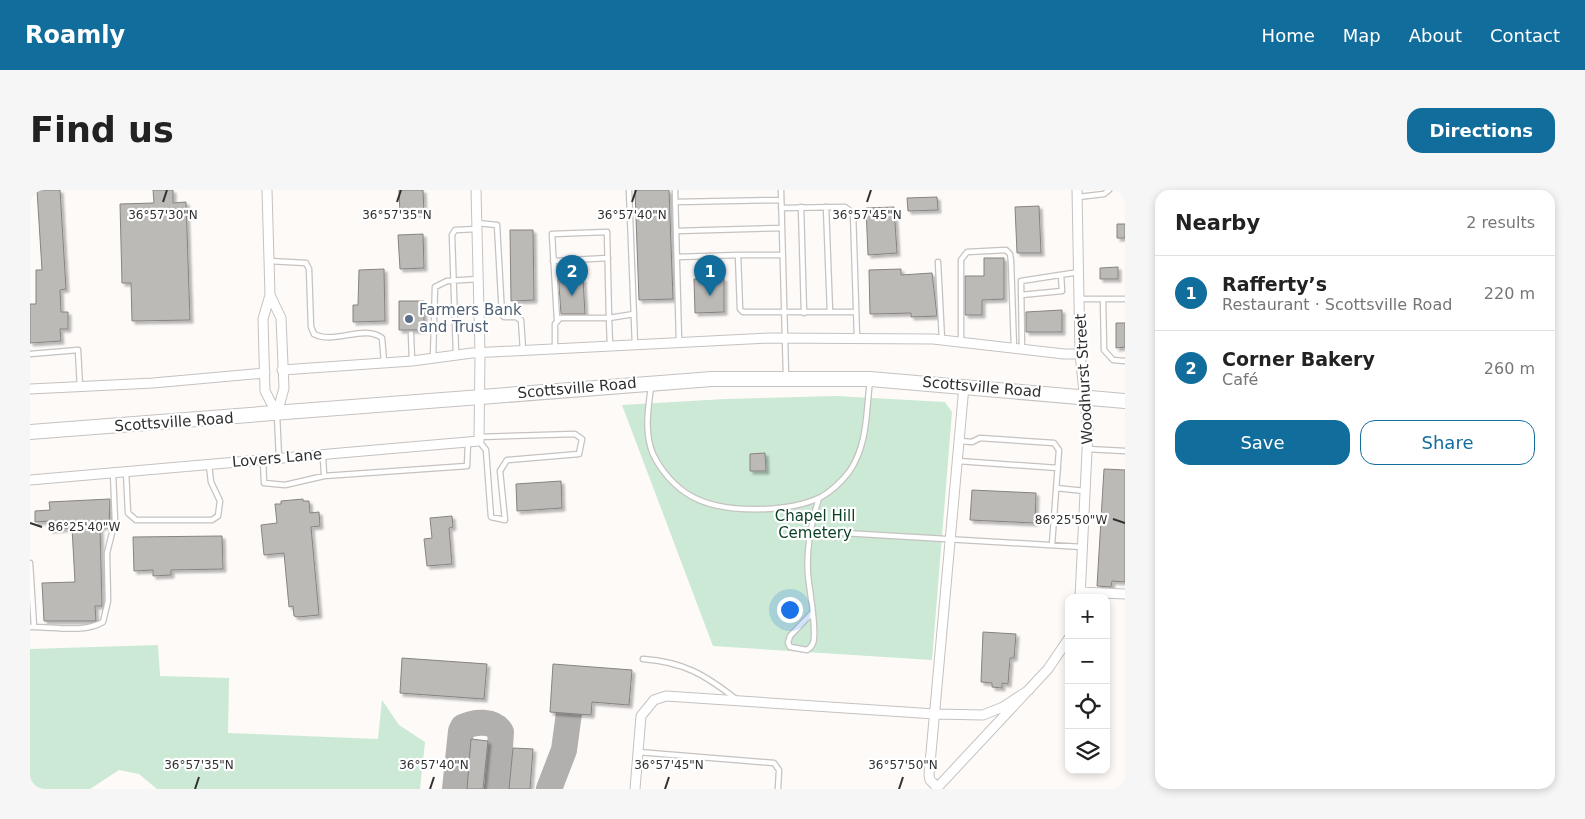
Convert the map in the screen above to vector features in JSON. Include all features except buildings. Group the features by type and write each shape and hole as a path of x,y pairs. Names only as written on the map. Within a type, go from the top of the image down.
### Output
{"main road":[{"name":"Scottsville Road","path":"30,432 651,383 786,377 870,379 1125,400"}],"street":[{"path":"267,190 270,295 263,319 265,391 277,414"},
{"path":"476,190 481,396 479,439"},
{"name":"Woodhurst Street","path":"1078,193 1080,354 1086,397 1087,448 1080,594"},
{"path":"270,295 281,318 284,388 277,414"},
{"path":"282,370 412,360 456,354 784,337 942,340 1080,354"},
{"path":"30,389 265,373"},
{"path":"964,386 952,539 929,775 930,780 937,788 1029,690 1056,659 1068,639"},
{"name":"Lovers Lane","path":"30,480 468,442 479,439"},
{"path":"1110,594 1125,594"},
{"path":"635,789 641,716 654,700 666,696 935,714 983,715 1003,707 1029,690"}],"lane":[{"path":"629,190 635,345"},
{"path":"675,190 679,342"},
{"path":"781,190 786,377"},
{"path":"1078,193 1104,194 1109,190"},
{"path":"676,202 781,200"},
{"path":"826,207 830,312"},
{"path":"781,208 845,207 853,213 857,337"},
{"path":"801,208 804,313"},
{"path":"456,354 453,232 477,226 497,225 502,315 504,317 516,317 521,320 523,350"},
{"path":"676,231 782,228"},
{"path":"555,349 557,320 552,234 607,232 610,346"},
{"path":"961,342 961,260 966,252 1006,250 1010,254 1011,261 1018,348"},
{"path":"738,255 740,309 744,312 749,314 856,312"},
{"path":"677,257 782,255"},
{"path":"553,260 608,258"},
{"path":"270,261 306,263 309,269 311,327 314,334 327,337 374,333 380,336 384,344 384,362"},
{"path":"938,262 942,340"},
{"path":"1018,348 1021,281 1080,272"},
{"path":"1021,295 1062,290 1061,275"},
{"path":"433,358 435,287 440,283 478,279"},
{"path":"1080,299 1125,299"},
{"path":"1103,299 1104,350 1112,360 1125,361"},
{"path":"557,320 560,318 609,318 634,314"},
{"path":"411,334 412,360"},
{"path":"30,354 78,350 80,387"},
{"path":"651,383 648,416 650,444 663,470 684,492 711,504 748,509 785,506 819,498 838,484 857,457 864,433 870,379"},
{"path":"277,414 279,458"},
{"path":"575,434 582,439 579,454 507,460 500,471 505,520 492,517 486,450 479,439 575,434"},
{"path":"960,441 972,442 980,438 1054,443 1059,450 1052,545"},
{"path":"263,459 264,483 285,485 324,476 467,466 468,442"},
{"path":"1087,448 1125,451"},
{"path":"323,454 324,476"},
{"path":"958,461 1058,468"},
{"path":"126,472 128,513 131,518 136,520 212,520 218,516 220,501 211,482 209,464"},
{"path":"30,563 32,627 82,627 97,625 103,622 107,610 107,552 115,521 113,473"},
{"path":"1056,488 1085,491"},
{"path":"812,613 790,636 788,643 790,647 807,650 814,636 812,613 808,572 810,531 819,498"},
{"path":"810,531 1082,547"},
{"path":"643,659 675,663 688,667 739,701"},
{"path":"638,752 774,763 779,770 778,789"}],"green space":[{"name":"Chapel Hill Cemetery","path":"836,396 945,402 952,412 932,660 713,646 622,405 725,399"},
{"path":"158,645 160,676 229,678 228,733 378,739 382,700 399,725 425,742 420,789 157,789 139,774 119,770 90,789 30,789 30,649"}],"taxiway":[{"path":"549,789 564,750 569,713"},
{"path":"455,789 461,731 463,727 478,723 494,725 501,732 497,789"}],"place":[{"name":"Corner Bakery","path":"572,296"},
{"name":"Rafferty’s","path":"710,296"},
{"name":"Farmers Bank and Trust","path":"409,319"}]}
